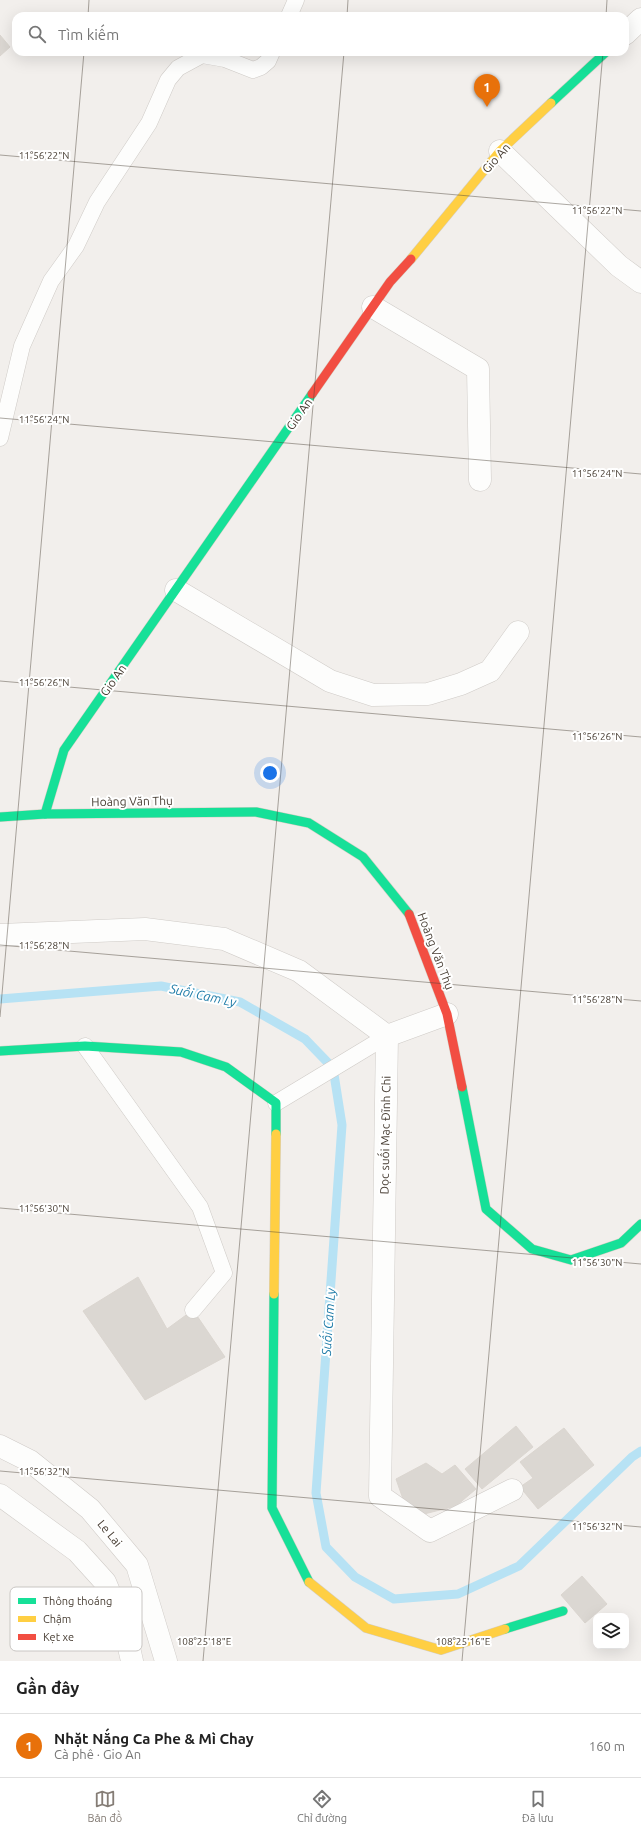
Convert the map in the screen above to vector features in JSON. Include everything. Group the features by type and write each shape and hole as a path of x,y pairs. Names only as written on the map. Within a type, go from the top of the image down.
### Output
{"street":[{"path":"629,30 641,19"},
{"name":"Gio An","path":"45,814 64,750 390,282 412,258 500,151 602,56"},
{"path":"500,151 619,266 641,282"},
{"path":"373,307 478,369 480,480"},
{"path":"176,590 330,681 373,695 428,694 461,684 490,671 518,632"},
{"name":"Hoàng Văn Thụ","path":"0,817 45,814 256,812 309,823 364,857 411,916 447,1014 486,1209 532,1249 571,1260 621,1243 641,1224"},
{"path":"0,935 145,929 224,938 299,971 386,1036 447,1014"},
{"name":"Dọc suối Mạc Đĩnh Chi","path":"386,1036 380,1496 430,1531 512,1490"},
{"path":"0,1051 85,1046 181,1052 226,1067 276,1103 272,1508 310,1584 366,1628 441,1650 563,1611"},
{"name":"Le Lai","path":"0,1446 30,1461 90,1509 137,1565 166,1661"},
{"path":"0,1496 77,1551 106,1582 108,1587"},
{"path":"130,1651 132,1661"}],"lane":[{"path":"291,12 296,0"},
{"path":"0,438 22,346 51,281 76,246 98,202 149,123 168,80 178,68 200,56"},
{"path":"208,56 225,59 253,70 261,67 268,61 270,56"},
{"path":"276,1103 386,1036"},
{"path":"85,1046 200,1207 224,1273 193,1310"}],"building":[{"path":"0,35 10,47 0,56"},
{"path":"138,1277 167,1329 193,1310 225,1357 145,1400 83,1311"},
{"path":"516,1426 533,1447 482,1489 465,1469"},
{"path":"564,1428 594,1465 538,1509 520,1487 533,1478 520,1462"},
{"path":"426,1463 442,1474 455,1465 476,1489 456,1506 424,1514 403,1499 396,1479"},
{"path":"582,1576 607,1604 597,1613 593,1613 593,1616 585,1623 561,1595"}],"waterway":[{"name":"Suối Cam Ly","path":"0,999 161,986 240,1002 305,1039 333,1068 342,1125 316,1493 326,1547 355,1577 394,1599 458,1594 519,1566 632,1457 641,1451"}],"traffic: fast":[{"path":"551,103 602,56"},
{"path":"45,814 64,750 312,394"},
{"path":"0,817 45,814 256,812 309,823 363,857 409,914"},
{"path":"0,1051 85,1046 181,1052 226,1067 276,1103 276,1134"},
{"path":"462,1087 486,1209 532,1249 571,1260 621,1243 641,1224"},
{"path":"274,1294 272,1508 309,1582"},
{"path":"505,1629 563,1611"}],"traffic: slow":[{"path":"411,259 500,151 551,103"},
{"path":"274,1294 276,1134"},
{"path":"309,1582 366,1628 441,1650 505,1629"}],"traffic: jam":[{"path":"312,394 390,282 411,259"},
{"path":"409,914 447,1014 462,1087"}],"place":[{"name":"Nhặt Nắng Ca Phe & Mì Chay","path":"487,107"}]}
